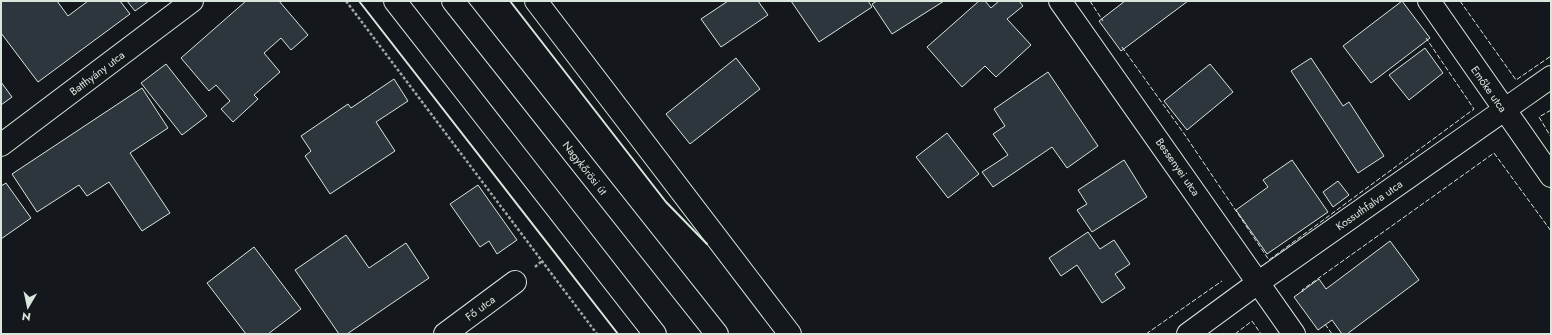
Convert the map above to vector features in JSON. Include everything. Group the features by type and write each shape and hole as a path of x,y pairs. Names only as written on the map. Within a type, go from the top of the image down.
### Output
{"street":[{"name":"Batthyány utca","path":"1,145 192,1"},
{"path":"395,1 655,334"},
{"name":"Nagykőrösi út","path":"453,1 713,328 728,334"},
{"path":"536,1 790,334"},
{"name":"Bessenyei utca","path":"1060,1 1259,282 1294,334"},
{"name":"Emőke utca","path":"1429,1 1551,176"},
{"name":"Kossuthfalva utca","path":"1188,334 1259,282 1551,78"},
{"name":"Fő utca","path":"445,334 515,282"}],"path":[{"path":"346,1 597,334"}],"building":[{"path":"1,1 57,1 68,16 88,1 120,1 130,14 38,82 1,33"},
{"path":"127,1 149,1 135,11"},
{"path":"246,1 279,1 308,35 291,50 281,38 264,53 280,72 254,95 258,99 233,122 221,109 230,101 216,85 209,91 181,58"},
{"path":"728,1 758,1 768,15 721,47 701,19"},
{"path":"791,1 868,1 872,7 819,42"},
{"path":"877,1 944,1 892,34 872,4"},
{"path":"979,1 985,1 991,8 999,1 1019,1 1023,6 1007,19 1031,45 996,77 985,66 962,87 927,47"},
{"path":"1125,1 1188,1 1121,51 1099,21"},
{"path":"1402,1 1430,38 1371,83 1343,46"},
{"path":"1425,48 1443,73 1409,100 1389,75"},
{"path":"736,58 760,89 690,144 666,114"},
{"path":"1311,58 1343,106 1349,102 1384,156 1358,173 1291,71"},
{"path":"166,64 207,116 182,135 141,83"},
{"path":"1210,64 1233,92 1187,130 1164,101"},
{"path":"1048,72 1098,146 1067,168 1052,147 993,187 982,172 1008,155 993,134 1005,126 994,109"},
{"path":"394,79 408,101 376,122 395,151 330,194 305,156 311,151 301,136 348,104 351,108"},
{"path":"1,82 12,97 1,105"},
{"path":"142,88 168,128 130,153 170,213 142,231 109,182 87,196 79,185 37,212 12,174"},
{"path":"947,133 979,174 948,198 916,157"},
{"path":"1124,160 1147,197 1092,232 1077,210 1087,204 1078,190"},
{"path":"1292,160 1328,212 1267,254 1236,210 1268,187 1263,180"},
{"path":"1338,181 1349,195 1333,207 1323,192"},
{"path":"6,183 31,218 1,239 1,186"},
{"path":"478,185 517,240 497,254 489,241 480,247 450,204"},
{"path":"1088,232 1100,249 1114,240 1130,264 1115,274 1125,288 1102,303 1077,265 1061,276 1049,258"},
{"path":"346,235 369,268 406,243 429,278 347,334 339,334 295,270"},
{"path":"1390,241 1419,280 1347,334 1342,334 1332,320 1318,330 1294,297 1319,279 1326,289"},
{"path":"254,247 301,309 268,334 246,334 207,283"}],"fence":[{"path":"1090,1 1103,21"},
{"path":"1460,1 1516,80 1551,56"},
{"path":"1122,47 1185,135 1269,260 1474,109 1426,38"},
{"path":"1551,110 1539,117 1551,137"},
{"path":"1303,292 1302,290 1494,153 1551,231"},
{"path":"1146,334 1222,281"},
{"path":"1235,334 1252,321 1261,334"},
{"path":"1325,324 1332,334"}],"wall":[{"path":"359,1 618,334"},
{"path":"510,1 666,202 707,244"}]}
